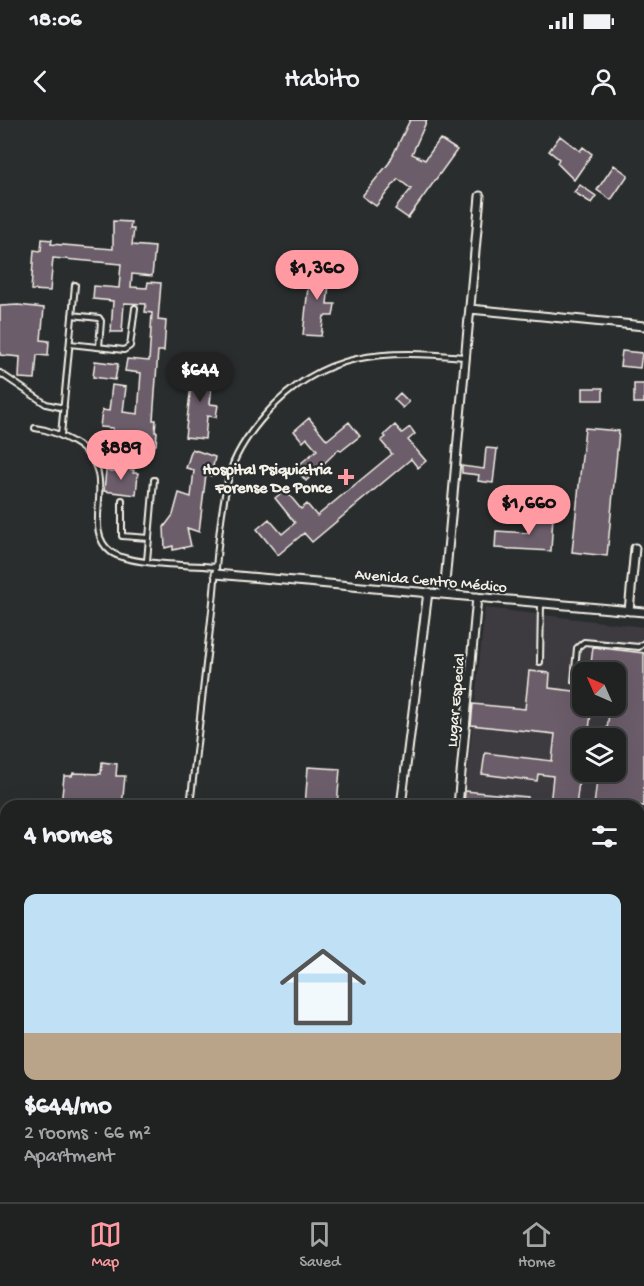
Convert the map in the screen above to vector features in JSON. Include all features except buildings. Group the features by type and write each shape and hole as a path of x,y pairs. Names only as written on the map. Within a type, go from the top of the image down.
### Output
{"street":[{"path":"444,594 480,196"},
{"path":"470,309 644,326"},
{"path":"629,611 635,549"},
{"name":"Avenida Centro Médico","path":"216,571 644,612"},
{"path":"403,800 428,592"},
{"name":"Lugar Especial","path":"459,800 477,597"}],"lane":[{"path":"61,435 75,285"},
{"path":"70,344 124,350 130,346 135,308"},
{"path":"72,315 99,318 101,321 99,347"},
{"path":"191,800 229,475 248,434 283,395 322,370 371,354 410,352 465,357"},
{"path":"0,373 46,404 64,408"},
{"path":"35,428 61,435 85,449 96,465 100,482 97,529 111,552 129,560 216,571"},
{"path":"147,561 154,480"},
{"path":"122,500 120,532 122,536 149,538"},
{"path":"540,662 541,603"},
{"path":"576,662 577,648 584,642 639,647 644,643"}],"shaded area":[{"path":"485,608 644,627 644,800 465,800"}],"place":[{"name":"Hospital Psiquiatria Forense De Ponce","path":"346,477"}]}
